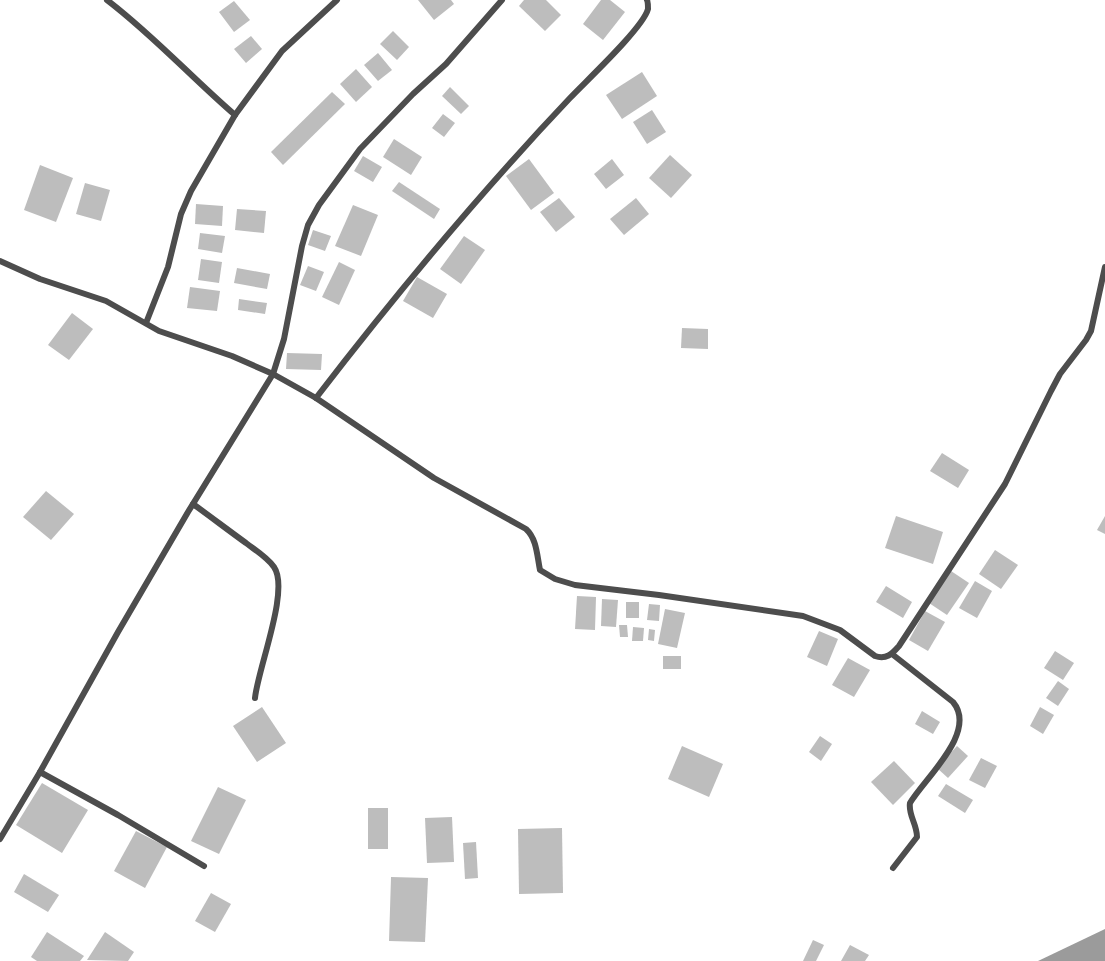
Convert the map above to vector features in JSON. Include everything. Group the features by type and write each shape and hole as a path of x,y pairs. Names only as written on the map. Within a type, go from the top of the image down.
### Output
{"street":[{"path":"107,0 157,40 191,76 235,114"},
{"path":"146,323 164,277 181,214 191,191 235,114 282,51 336,0"},
{"path":"0,839 193,504 273,374 284,339 302,246 308,225 319,205 360,149 413,94 446,64 502,0"},
{"path":"316,398 390,302 543,127 629,36 648,10 647,0"},
{"path":"0,261 40,279 106,301 173,337 232,356 273,374 316,398 434,478 526,529 532,534 540,570 555,579 575,585 803,616 840,630 875,656 884,658 892,654 899,646 1005,484 1055,382 1091,332 1105,267"},
{"path":"193,504 261,554 278,573 279,595 255,698"},
{"path":"892,654 952,702 959,716 956,738 910,803 917,837 893,868"},
{"path":"40,772 204,866"}],"shaded area":[{"path":"1105,929 1105,961 1038,961"}],"building":[{"path":"418,0 451,0 454,4 434,20"},
{"path":"524,0 546,0 561,15 545,31 519,6"},
{"path":"601,0 610,0 625,12 603,40 583,24"},
{"path":"234,1 250,20 234,32 219,12"},
{"path":"393,31 409,47 397,60 380,44"},
{"path":"251,36 262,49 246,63 234,49"},
{"path":"378,53 392,70 378,81 364,65"},
{"path":"356,69 372,87 356,102 340,84"},
{"path":"642,72 657,96 622,119 606,95"},
{"path":"450,87 469,106 461,114 442,96"},
{"path":"332,92 345,104 283,165 271,152"},
{"path":"652,110 666,132 647,144 633,122"},
{"path":"443,114 455,123 444,137 432,128"},
{"path":"394,139 422,157 411,175 383,157"},
{"path":"670,155 692,175 671,198 649,178"},
{"path":"363,156 382,167 373,182 354,171"},
{"path":"529,159 554,193 531,210 506,176"},
{"path":"612,159 624,175 606,189 594,174"},
{"path":"40,165 73,178 56,222 24,210"},
{"path":"399,182 440,209 434,219 392,191"},
{"path":"85,183 110,190 101,221 76,214"},
{"path":"559,198 575,217 556,232 540,212"},
{"path":"636,198 649,214 624,235 610,219"},
{"path":"196,204 223,206 222,226 195,224"},
{"path":"353,205 378,215 361,256 335,246"},
{"path":"237,209 266,211 264,233 235,230"},
{"path":"313,230 331,236 325,251 308,245"},
{"path":"200,233 225,236 222,253 198,249"},
{"path":"464,236 485,250 461,284 440,269"},
{"path":"201,259 222,262 219,283 198,280"},
{"path":"339,262 355,270 339,305 322,297"},
{"path":"308,266 324,272 316,291 300,285"},
{"path":"237,268 270,274 267,289 234,283"},
{"path":"417,277 447,294 433,318 403,301"},
{"path":"190,287 220,291 217,311 187,308"},
{"path":"239,299 267,303 265,314 238,310"},
{"path":"72,313 93,329 69,360 48,345"},
{"path":"682,328 708,329 708,349 681,348"},
{"path":"287,353 322,354 321,370 286,369"},
{"path":"942,453 969,470 958,488 930,471"},
{"path":"46,491 74,514 51,540 23,517"},
{"path":"896,516 943,532 933,564 885,548"},
{"path":"1105,516 1105,534 1097,530"},
{"path":"995,550 1018,565 1001,589 979,574"},
{"path":"951,571 969,583 947,615 929,603"},
{"path":"975,581 992,591 977,618 959,608"},
{"path":"886,586 912,602 903,618 876,602"},
{"path":"577,596 596,597 595,630 575,629"},
{"path":"602,599 618,600 616,627 601,626"},
{"path":"626,602 639,602 639,618 626,618"},
{"path":"649,604 660,605 659,621 647,620"},
{"path":"665,609 685,613 677,648 658,644"},
{"path":"925,611 945,622 928,651 909,640"},
{"path":"619,625 627,625 628,637 620,637"},
{"path":"633,627 644,628 643,641 632,641"},
{"path":"649,629 655,630 654,641 648,640"},
{"path":"819,631 838,639 827,666 807,657"},
{"path":"1055,651 1074,663 1063,680 1044,668"},
{"path":"663,656 681,656 681,669 663,669"},
{"path":"848,658 870,670 854,697 832,685"},
{"path":"1058,681 1069,689 1058,706 1046,698"},
{"path":"262,707 286,743 257,762 233,726"},
{"path":"1040,707 1054,715 1043,734 1030,726"},
{"path":"922,711 940,722 933,734 915,724"},
{"path":"820,736 832,744 821,761 809,752"},
{"path":"682,746 723,764 709,797 668,779"},
{"path":"957,746 968,756 948,778 937,768"},
{"path":"981,758 997,766 985,788 969,780"},
{"path":"894,761 915,783 893,805 871,782"},
{"path":"42,783 88,810 62,853 16,825"},
{"path":"946,784 973,800 965,813 938,796"},
{"path":"218,787 246,800 219,854 191,841"},
{"path":"368,808 388,808 388,849 368,849"},
{"path":"452,817 454,862 427,863 425,818"},
{"path":"562,828 563,893 519,894 518,829"},
{"path":"136,831 167,847 145,888 114,871"},
{"path":"476,842 478,878 465,879 463,843"},
{"path":"24,874 59,895 48,912 14,892"},
{"path":"391,877 428,878 425,942 389,941"},
{"path":"211,893 231,904 215,932 195,921"},
{"path":"47,932 84,956 80,961 37,961 31,957"},
{"path":"105,932 134,952 128,961 87,960"},
{"path":"813,940 824,945 816,961 803,961"},
{"path":"850,945 869,955 865,961 841,961"}]}
